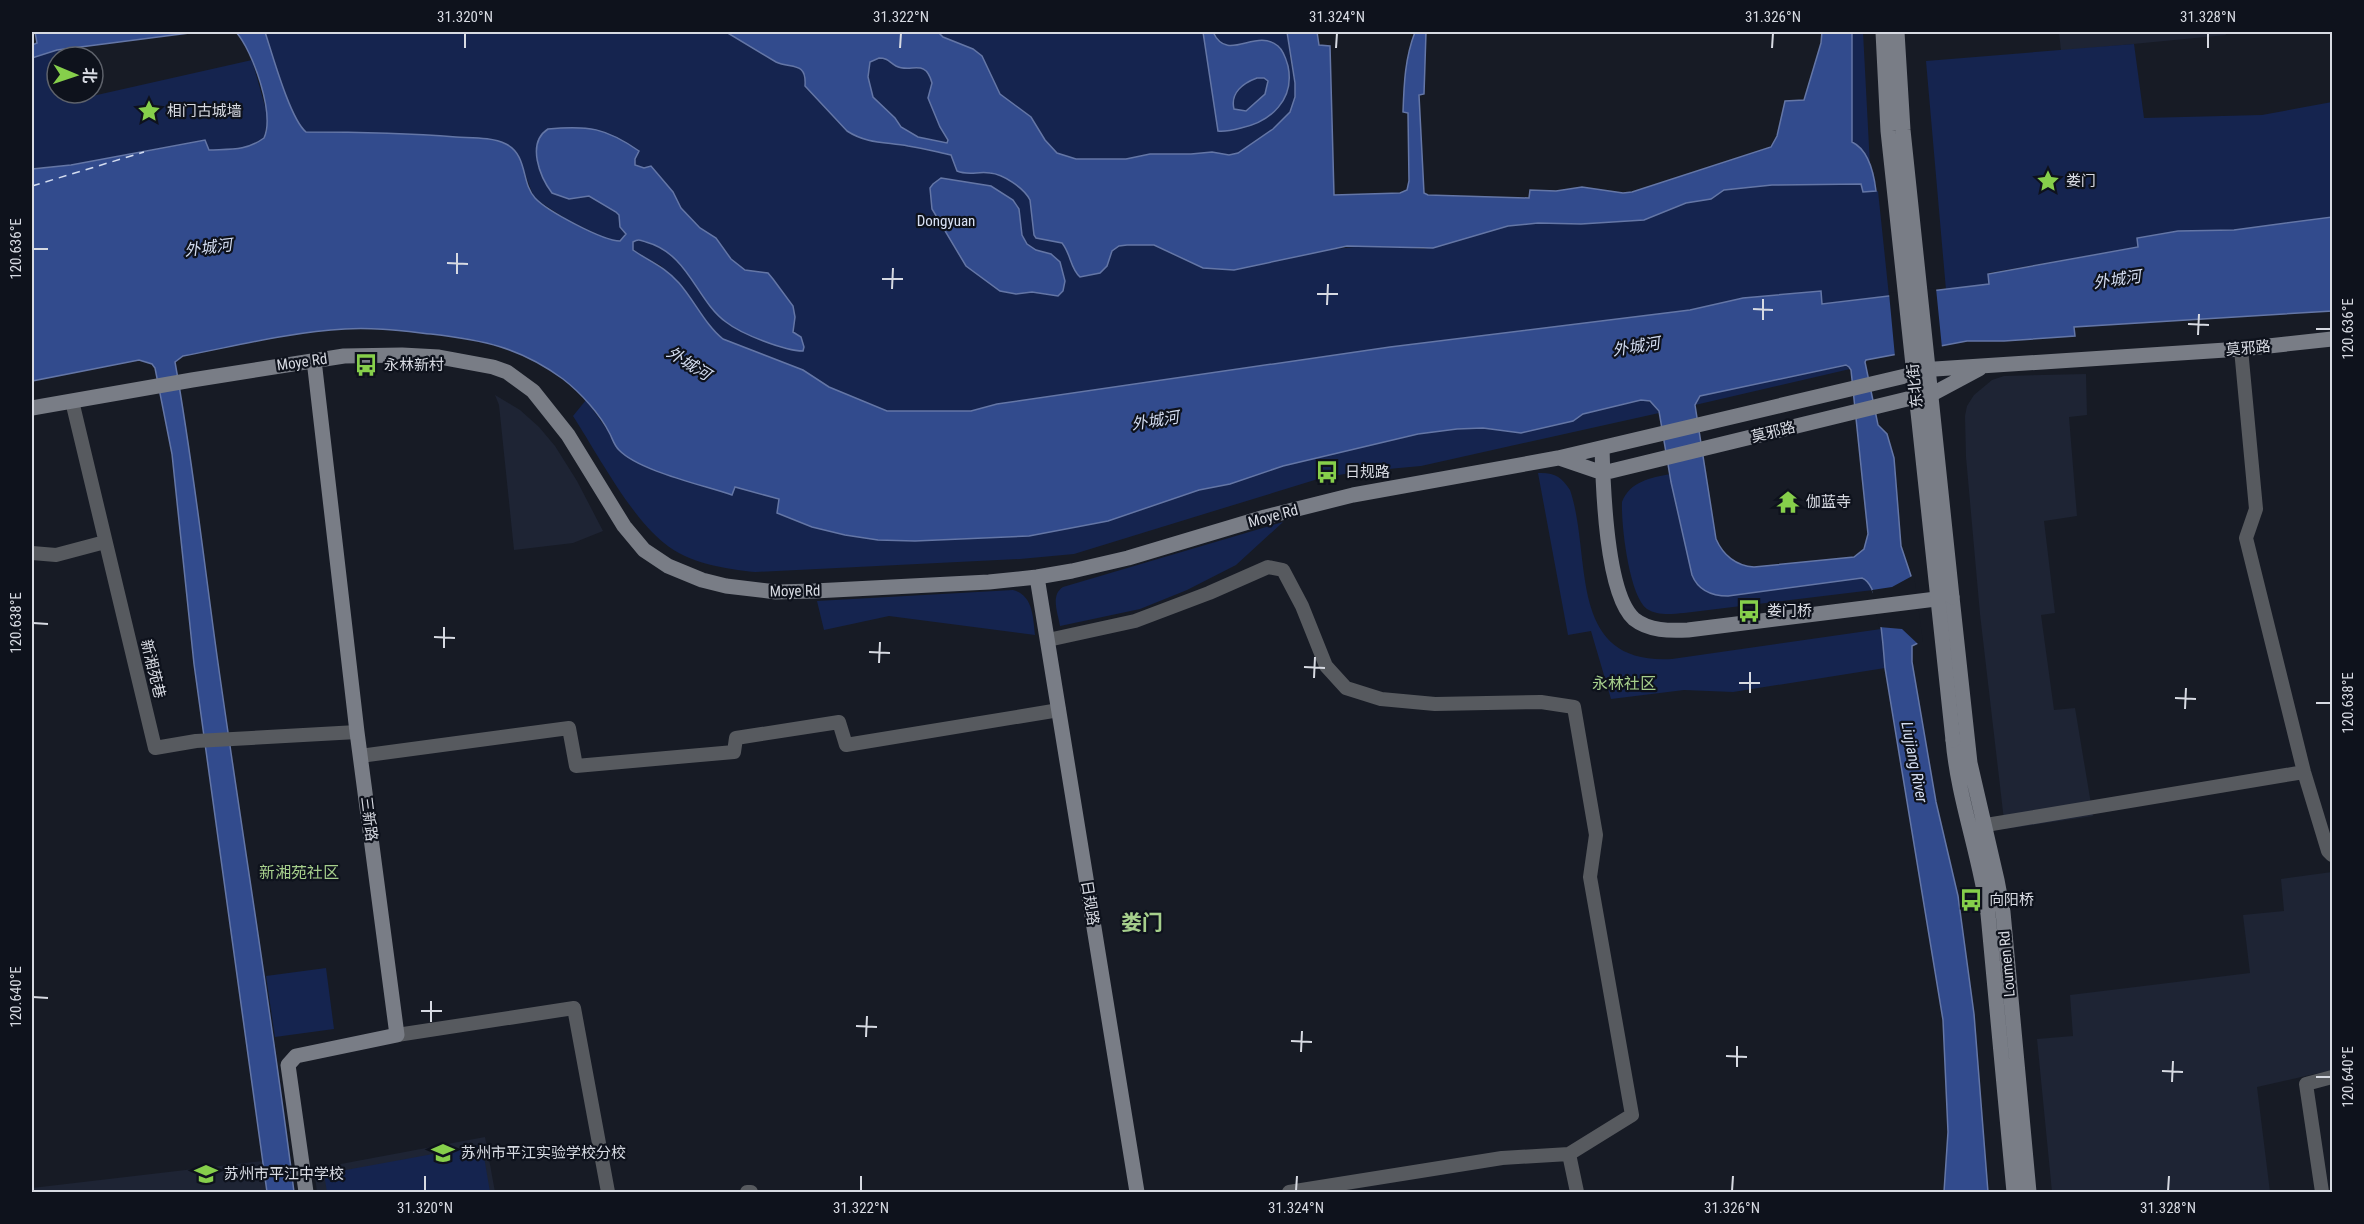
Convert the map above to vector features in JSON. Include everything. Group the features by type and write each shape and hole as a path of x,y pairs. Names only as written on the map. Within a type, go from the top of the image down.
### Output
{"main road":[{"name":"东北街","path":"1883,32 1888,131 1945,598"},
{"name":"东北街","path":"1897,32 1904,140 1960,740"},
{"name":"莫邪路","path":"1647,438 1935,369 2241,349 2332,339"},
{"name":"Moye Rd","path":"32,408 314,360 374,355 411,355 469,362 507,372 533,392 568,435 624,526 644,550 668,566 702,580 726,586 776,592 966,583 1037,577 1128,558 1265,517 1353,495 1558,458 1647,438"},
{"name":"三新路","path":"314,360 357,732 397,1035"},
{"name":"莫邪路","path":"1603,473 1936,392 1984,367"},
{"path":"1602,448 1615,583 1623,604 1640,623 1664,630 1679,631 1945,598"},
{"path":"1558,458 1603,473"},
{"name":"日规路","path":"1037,577 1137,1192"},
{"name":"Loumen Rd","path":"1960,740 1957,777 1997,880 2002,912 2029,1192"},
{"name":"Loumen Rd","path":"1976,826 1988,914 2014,1192"},
{"path":"306,1192 288,1065 296,1056 397,1035"}],"street":[{"path":"2241,349 2256,509 2246,538 2304,772 2328,850 2332,855"},
{"name":"新湘苑巷","path":"72,401 155,748 201,741 357,732"},
{"path":"32,554 56,555 105,542"},
{"path":"1048,640 1136,621 1268,567 1282,570 1302,606 1326,666 1346,688 1381,699 1435,704 1541,702 1574,707 1596,835 1590,877 1632,1115 1569,1154 1502,1158 1289,1192"},
{"path":"360,756 569,728 576,766 734,752 736,738 839,722 846,745 1059,710"},
{"path":"1976,826 2304,772"},
{"path":"397,1035 574,1008 608,1192"},
{"path":"2322,1192 2306,1084 2332,1077"},
{"path":"1569,1154 1577,1192"}],"shaded area":[{"path":"2059,32 2225,32 2226,35 2061,51"},
{"path":"2086,374 2087,415 2069,417 2077,516 2044,521 2055,613 2041,615 2054,710 2075,708 2093,816 2005,829 1980,614 1966,457 1965,416 1967,406 1974,395 1992,380 2004,376"},
{"path":"495,395 520,410 555,446 577,481 603,531 573,543 514,550 499,405"},
{"path":"2332,872 2332,1070 2257,1087 2270,1192 2052,1192 2037,1039 2073,1036 2070,995 2250,973 2243,915 2284,911 2281,879"},
{"name":"苏州市平江实验学校分校","path":"485,1137 495,1192 317,1192 314,1169"},
{"name":"苏州市平江中学校","path":"263,1161 267,1192 32,1192 32,1188"}],"green space":[{"name":"Dongyuan","path":"265,32 1287,32 1326,250 1374,245 1424,249 1508,226 1644,220 1686,203 1711,199 1724,190 1772,185 1861,184 1863,192 1878,191 1889,296 1822,304 1821,291 1743,298 1690,310 1390,347 997,404 971,411 887,411 829,387 803,370 723,339 713,330 678,282 660,265 568,220 534,198 519,157 507,144 364,132 306,132 299,124 287,99"},
{"path":"1852,32 1863,32 1870,166 1862,150 1852,143"},
{"path":"2134,44 2144,118 2262,115 2332,102 2332,217 2234,230 2178,231 2137,238 2138,247 1988,273 1989,284 1946,290 1926,61"},
{"name":"相门古城墙","path":"45,54 45,105 105,105 105,93 252,60 268,117 264,138 244,149 209,150 204,140 71,165 32,168 32,58"},
{"path":"1846,365 1850,369 1695,405 1700,396"},
{"path":"586,400 610,434 614,444 732,494 735,486 779,499 777,513 812,527 845,535 915,541 1029,536 1108,521 1199,490 1230,484 1283,466 1418,434 1483,428 1521,433 1573,421 1583,414 1643,400 1653,403 1659,413 1421,466 1355,472 1318,479 1074,554 1020,559 755,572 720,567 684,556 673,550 651,531 627,501 573,416"},
{"path":"1538,473 1557,476 1570,490 1577,517 1584,575 1590,602 1599,626 1614,645 1638,656 1672,659 1881,629 1885,668 1733,692 1684,690 1611,699 1591,631 1568,635"},
{"path":"1670,474 1671,482 1728,596 1853,578 1865,579 1873,590 1670,614 1660,614 1647,609 1635,590 1627,559 1622,502 1630,489 1636,485"},
{"path":"1283,522 1236,565 1187,590 1140,609 1060,626 1056,599 1059,590 1063,587"},
{"path":"1013,590 1025,597 1031,608 1035,635 889,616 824,630 817,601"},
{"path":"326,968 334,1029 275,1037 266,976"},
{"name":"苏州市平江实验学校分校","path":"482,1145 490,1192 327,1192 324,1174"}],"water":[{"path":"35,32 197,32 96,45 45,45 45,54 32,58 32,45 37,43"},
{"path":"236,32 265,32 288,100 306,132 481,138 506,144 518,155 531,192 541,204 589,231 620,241 626,234 620,227 619,215 589,196 569,199 552,193 543,178 536,151 541,135 548,129 586,128 606,133 627,143 639,151 635,165 644,168 651,166 673,192 681,208 700,228 716,238 731,259 745,270 768,273 793,306 795,317 793,332 801,337 803,351 763,341 726,322 707,302 682,267 661,248 638,240 633,242 633,250 673,277 711,327 723,339 803,370 829,387 887,411 971,411 997,404 1390,347 1690,310 1743,298 1821,291 1822,304 1989,284 1988,274 2138,247 2137,238 2178,231 2234,230 2332,217 2332,311 2074,327 2075,336 1967,341 1865,362 1878,425 1887,434 1894,458 1901,546 1911,576 1920,642 1912,646 1912,662 1936,802 1958,896 1974,1014 1988,1192 1944,1192 1948,1132 1943,1020 1885,668 1880,618 1873,592 1862,578 1728,596 1716,595 1698,585 1692,575 1671,482 1659,411 1650,401 1641,400 1583,414 1573,421 1521,433 1483,428 1418,434 1283,466 1230,484 1199,490 1108,521 1029,536 915,541 878,540 812,527 777,513 779,499 735,487 732,495 672,477 628,458 619,450 606,426 583,397 563,379 531,359 484,342 450,336 356,329 284,336 183,356 175,362 294,1192 267,1192 194,664 172,454 155,368 152,364 139,360 32,381 32,169 71,165 205,140 209,150 238,148 251,145 264,138 267,114 264,99 255,68 243,41","holes":["1846,365 1849,367 1868,534 1864,549 1854,557 1754,567 1736,562 1726,555 1716,539 1695,405 1700,396"]},
{"path":"726,32 938,32 943,37 973,49 982,56 1000,94 1031,117 1045,140 1057,153 1076,159 1126,159 1150,154 1212,152 1229,155 1238,153 1273,129 1290,112 1295,97 1295,83 1287,32 1317,32 1319,45 1330,46 1334,195 1400,193 1407,190 1409,181 1408,113 1403,112 1407,61 1415,32 1426,32 1424,94 1419,95 1424,193 1428,195 1529,198 1530,190 1556,191 1582,187 1623,193 1632,192 1771,147 1777,136 1785,101 1804,100 1821,43 1822,32 1852,32 1852,142 1867,157 1876,191 1863,192 1861,184 1772,185 1724,190 1711,199 1686,203 1644,220 1508,226 1433,248 1347,246 1234,270 1203,268 1154,245 1127,245 1119,246 1112,251 1107,266 1100,273 1080,277 1062,243 1036,238 1030,200 1013,182 995,174 957,171 951,155 869,140 854,135 847,131 805,86 805,78 801,69 776,62","holes":["879,58 886,59 902,68 926,70 932,83 928,98 948,140 947,143 918,137 901,127 873,97 868,77 870,62"]},
{"path":"1203,32 1213,32 1219,41 1226,45 1260,40 1269,41 1278,46 1288,66 1288,89 1284,99 1271,114 1252,125 1229,131 1218,131","holes":["1264,78 1268,81 1265,94 1246,111 1234,109 1234,98 1239,89 1252,80"]},
{"path":"941,178 991,186 1013,200 1019,209 1022,235 1027,244 1036,250 1051,254 1060,262 1065,281 1063,291 1058,296 1000,291 966,266 932,209 930,188"}],"pier":[{"path":"1936,288 1942,348 1895,357 1889,293"},
{"path":"1914,575 1923,642 1919,645 1902,629 1879,627 1872,590 1892,587"}],"ferry route":[{"path":"32,186 144,152"}],"place":[{"name":"相门古城墙","path":"149,111"},
{"name":"娄门","path":"2048,181"},
{"name":"永林新村","path":"366,365"},
{"name":"日规路","path":"1327,472"},
{"name":"伽蓝寺","path":"1788,502"},
{"name":"娄门桥","path":"1749,611"},
{"name":"向阳桥","path":"1971,900"},
{"name":"苏州市平江实验学校分校","path":"443,1153"},
{"name":"苏州市平江中学校","path":"206,1174"}],"district":[{"name":"永林社区","path":"1624,683"},
{"name":"新湘苑社区","path":"299,872"},
{"name":"娄门","path":"1142,923"}],"water label":[{"name":"外城河","path":"208,247"},
{"name":"外城河","path":"2117,279"},
{"name":"外城河","path":"1636,346"},
{"name":"外城河","path":"689,363"},
{"name":"外城河","path":"1155,420"},
{"name":"Liujiang River","path":"1915,762"}]}
